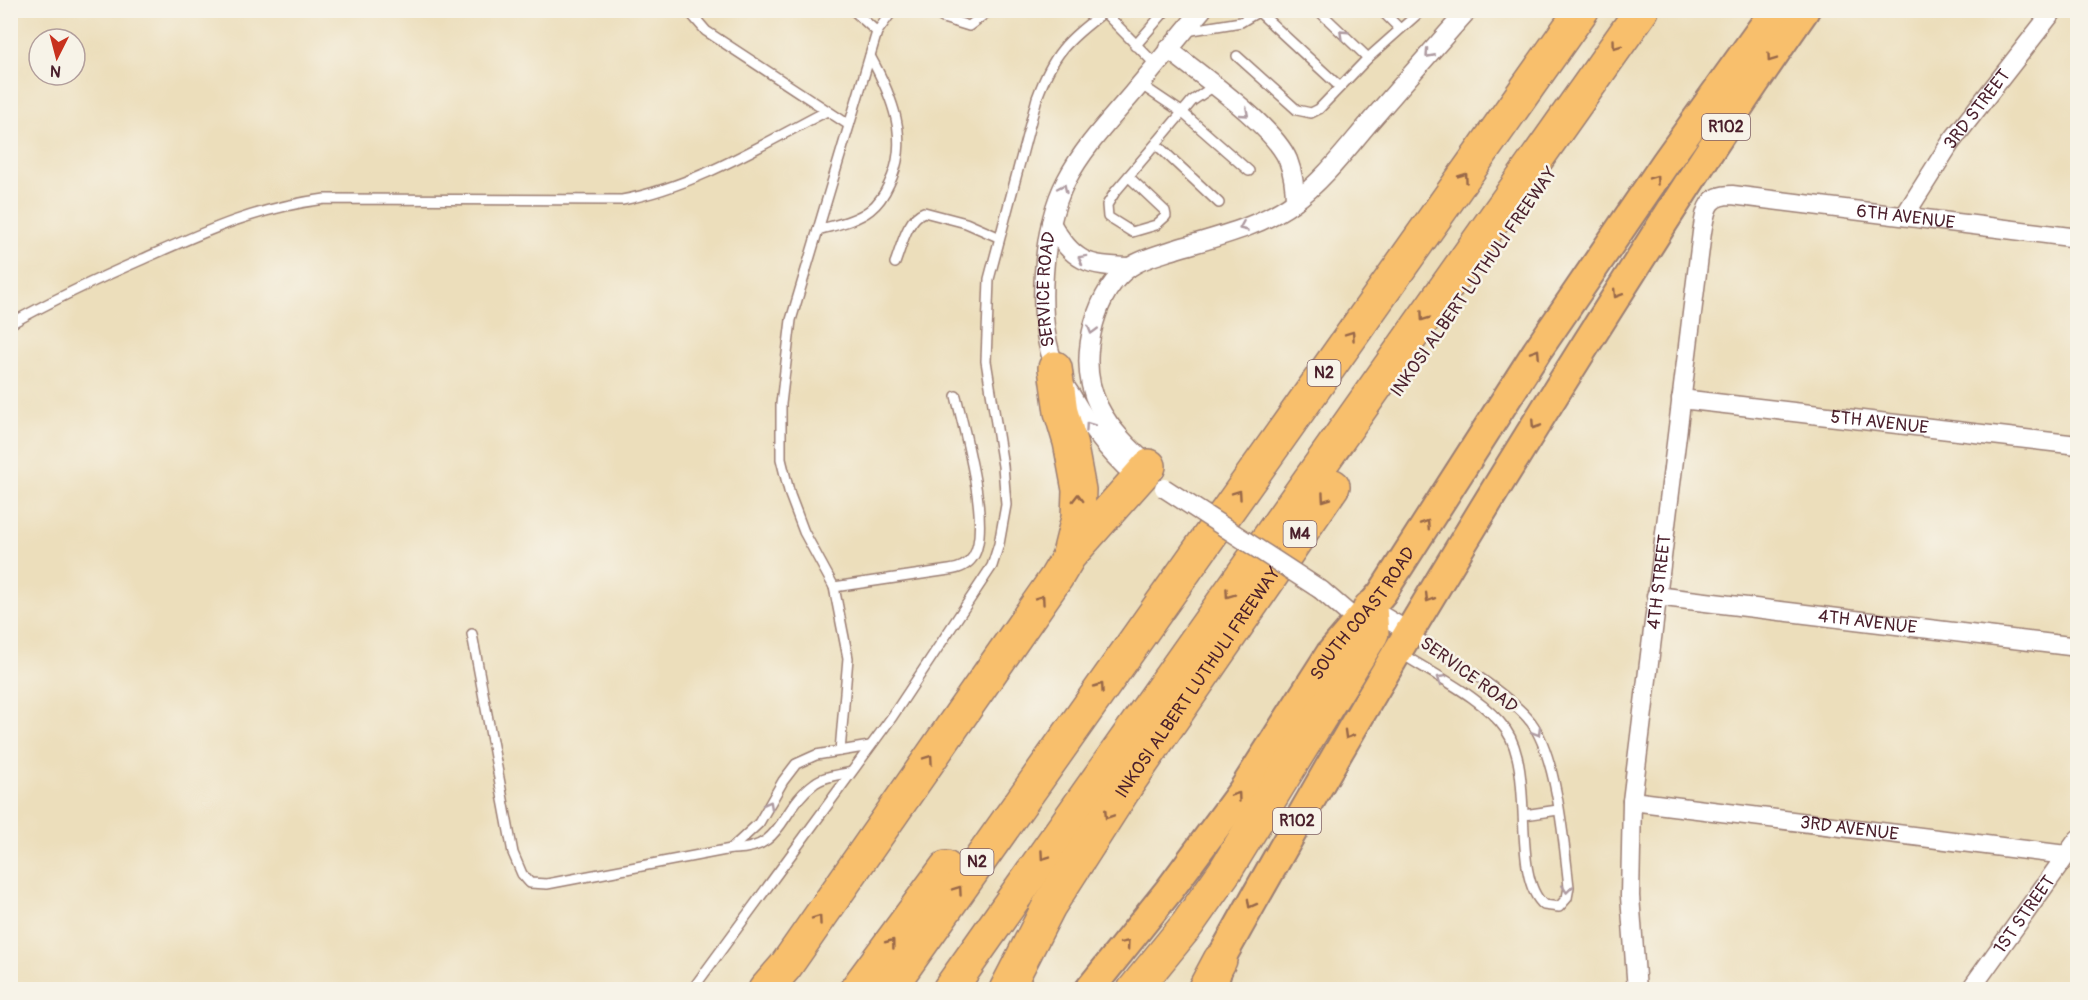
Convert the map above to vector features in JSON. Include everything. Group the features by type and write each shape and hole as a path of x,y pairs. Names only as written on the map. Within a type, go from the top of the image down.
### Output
{"highway":[{"name":"N2","path":"888,990 1066,735 1582,10"},
{"path":"949,990 1642,10"},
{"name":"INKOSI ALBERT LUTHULI FREEWAY","path":"1005,990 1049,906 1165,729 1574,139 1588,111 1590,81"},
{"path":"775,982 1050,587 1068,556 1078,518 1079,490 1070,442 1061,412 1055,368"},
{"path":"1068,556 1150,477"},
{"path":"1134,990 1187,925 1231,861 1381,629"},
{"path":"856,990 969,838 1066,735"},
{"path":"1204,990 1216,975"}],"main road":[{"name":"SOUTH COAST ROAD","path":"1216,975 1381,629 1537,351 1775,10"},
{"name":"SOUTH COAST ROAD","path":"1089,990 1170,890 1243,790 1330,654 1381,629 1502,476 1648,244 1805,10"}],"street":[{"name":"SERVICE ROAD","path":"1202,10 1155,64 1072,170 1055,206 1044,278 1045,321 1055,368 1091,429 1150,477 1381,629"},
{"name":"SERVICE ROAD","path":"1051,222 1064,244 1083,261 1095,265 1130,267 1234,231 1282,210 1326,174 1468,10"},
{"name":"3RD STREET","path":"1905,215 1951,142 2054,10"},
{"path":"1168,49 1214,86 1281,147 1293,177 1295,201"},
{"name":"6TH AVENUE","path":"1732,195 2078,238"},
{"name":"4TH STREET","path":"1637,990 1630,896 1632,801 1656,596 1706,211 1709,204 1718,196 1732,195"},
{"name":"SERVICE ROAD","path":"1130,267 1111,285 1099,309 1088,345 1087,367 1090,387 1106,422 1150,477"},
{"name":"5TH AVENUE","path":"1681,399 2078,446"},
{"name":"4TH AVENUE","path":"1656,596 2078,647"},
{"name":"3RD AVENUE","path":"1632,801 2066,855"},
{"name":"1ST STREET","path":"1970,990 2078,839"}],"lane":[{"path":"688,10 706,31 849,125"},
{"path":"853,10 877,32"},
{"path":"840,751 848,658 834,587 804,532 790,495 781,459 780,429 791,320 877,32 893,10"},
{"path":"932,10 943,18 969,26 990,10"},
{"path":"943,18 951,10"},
{"path":"1135,46 1166,10"},
{"path":"1318,10 1368,58"},
{"path":"1381,10 1400,28"},
{"path":"1237,56 1301,112 1311,113 1319,109 1368,58 1422,10"},
{"path":"692,990 870,746 982,584 999,544 1006,505 1006,487 986,361 989,279 998,237 1037,98 1048,69 1073,36 1104,11 1135,46 1155,64"},
{"path":"1184,31 1241,22 1260,11 1340,87"},
{"path":"818,230 870,210 887,188 897,168 901,151 899,130 883,81 870,56"},
{"path":"1140,84 1183,113 1248,171"},
{"path":"1129,177 1165,211 1166,216 1161,223 1136,232 1107,216 1106,208 1110,199 1192,101 1214,86"},
{"path":"10,324 57,298 231,220 290,203 325,199 622,200 652,194 686,182 827,111"},
{"path":"1157,145 1219,203"},
{"path":"895,263 911,224 919,214 924,212 966,223 998,237"},
{"path":"834,587 955,569 972,559 979,540 977,502 956,396"},
{"name":"SERVICE ROAD","path":"1381,629 1479,679 1531,722 1545,750 1558,810 1569,893 1564,903 1553,909 1541,902 1532,884 1515,750 1506,730 1485,708 1381,629"},
{"path":"472,634 513,853 527,880 541,885 731,849 753,849 765,842 809,787 821,780 850,772"},
{"path":"731,849 759,823 783,781 796,764 806,759 870,746"},
{"path":"1524,820 1558,810"}]}
